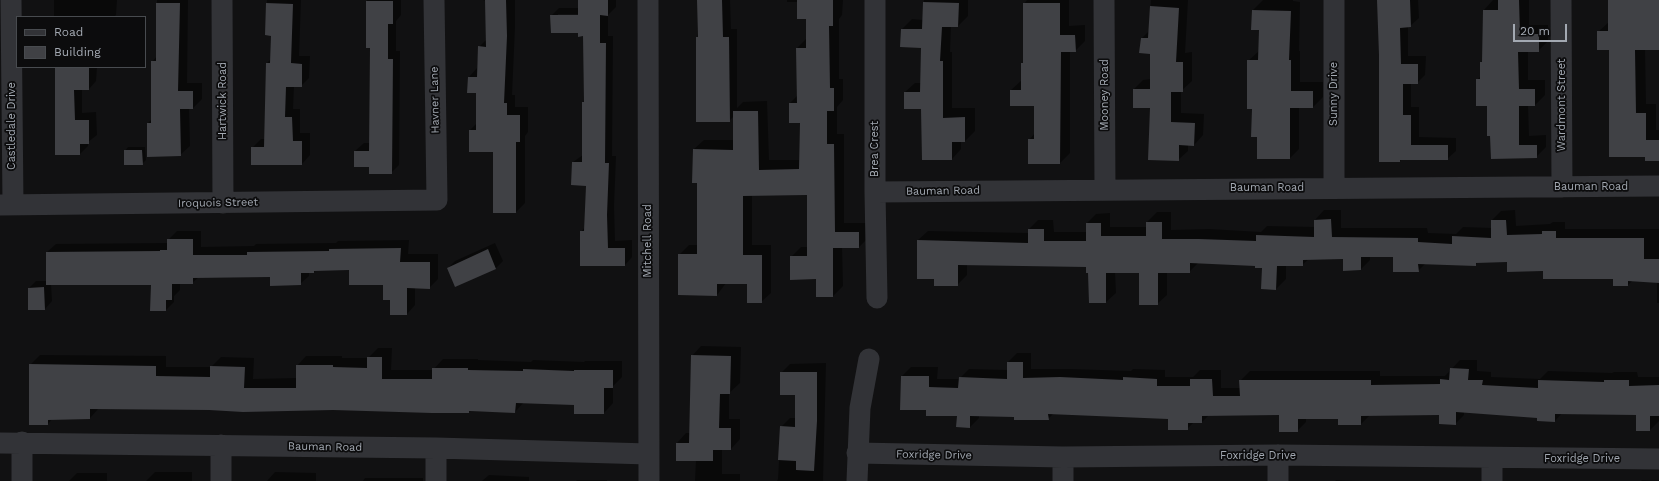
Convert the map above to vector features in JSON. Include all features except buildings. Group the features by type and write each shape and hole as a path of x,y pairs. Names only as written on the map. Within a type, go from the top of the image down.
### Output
{"street":[{"name":"Castledale Drive","path":"6,204 11,0"},
{"name":"Hartwick Road","path":"222,0 223,203"},
{"name":"Havner Lane","path":"434,0 437,200"},
{"name":"Mitchell Road","path":"648,0 649,481"},
{"name":"Brea Crest","path":"876,0 875,192 877,298"},
{"name":"Mooney Road","path":"1104,0 1105,190"},
{"name":"Sunny Drive","path":"1334,0 1334,188"},
{"name":"Wardmont Street","path":"1561,0 1562,187"},
{"name":"Bauman Road","path":"875,192 1659,186"},
{"name":"Iroquois Street","path":"6,204 437,200"},
{"path":"857,481 860,408 869,359"},
{"name":"Bauman Road","path":"0,443 22,442 436,448 649,454"},
{"path":"22,442 22,481"},
{"path":"221,445 221,481"},
{"path":"436,448 436,481"},
{"name":"Foxridge Drive","path":"858,453 1063,457 1278,455 1659,459"},
{"path":"1278,455 1278,481"},
{"path":"1063,457 1063,481"},
{"path":"1492,458 1492,481"}]}
